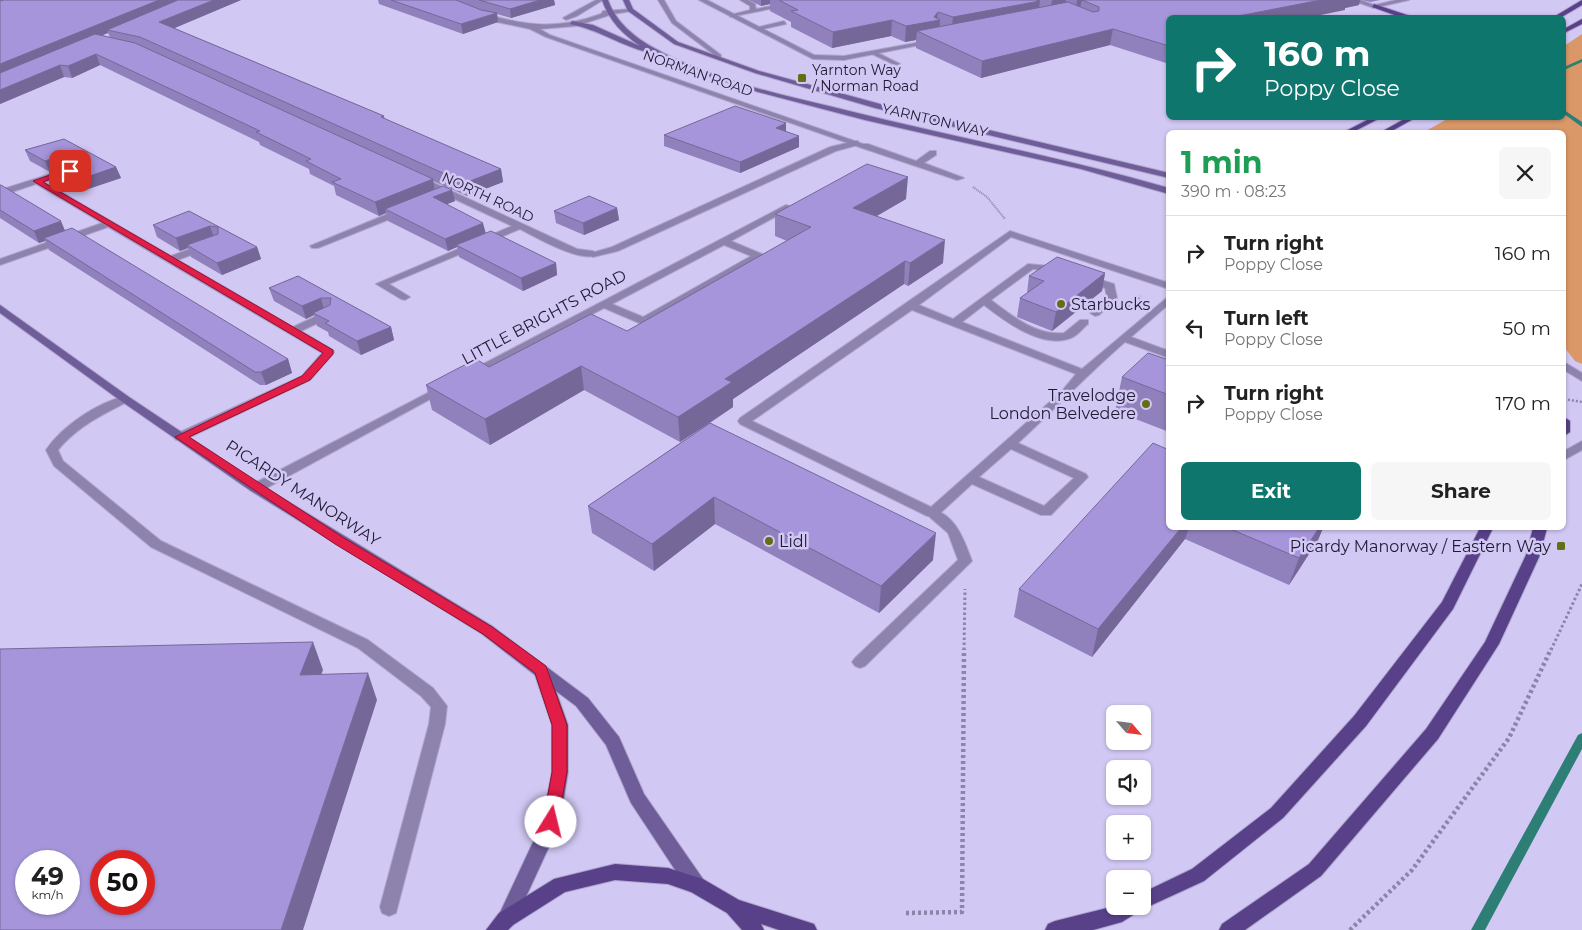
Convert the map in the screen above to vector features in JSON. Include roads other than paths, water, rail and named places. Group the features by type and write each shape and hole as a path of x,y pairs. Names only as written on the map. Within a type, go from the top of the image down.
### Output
{"main road":[{"path":"1560,15 1582,2"},
{"path":"1374,6 1402,15"},
{"path":"1566,30 1582,21"},
{"path":"1352,130 1372,120"},
{"path":"1389,130 1407,120"},
{"path":"1151,898 1198,875 1277,813 1360,721 1448,605 1485,530"},
{"path":"1229,930 1315,870 1432,734 1491,644 1532,555 1539,530"},
{"path":"501,924 561,885 615,872 668,876 696,885 734,907 807,930"},
{"path":"734,907 754,930"},
{"path":"1055,930 1117,915"}],"street":[{"name":"NORMAN ROAD","path":"575,15 600,0"},
{"name":"YARNTON WAY","path":"605,0 610,13 629,34 660,54 720,78 803,102 1090,170 1166,190"},
{"path":"626,0 630,10"},
{"path":"661,0 674,22 719,56"},
{"path":"702,0 813,57 844,58 941,40"},
{"path":"743,0 753,5 753,11"},
{"path":"732,16 812,0"},
{"path":"1354,0 1374,6 1406,0"},
{"name":"NORMAN ROAD","path":"533,28 535,25 575,15 630,10"},
{"name":"YARNTON WAY","path":"630,10 676,42 719,56 757,72 878,106 1166,175"},
{"name":"NORMAN ROAD","path":"475,12 510,25 540,29 610,13"},
{"path":"572,23 601,28 625,43 660,54"},
{"path":"758,28 784,23"},
{"name":"NORMAN ROAD","path":"533,28 548,36 960,178"},
{"path":"874,53 897,64"},
{"name":"NORTH ROAD","path":"413,176 575,252 593,254 615,249 834,149 855,143"},
{"path":"918,163 933,153"},
{"path":"0,193 86,166"},
{"path":"37,181 329,352 306,378 180,437"},
{"path":"431,199 449,192"},
{"name":"LITTLE BRIGHTS ROAD","path":"256,488 798,202"},
{"path":"315,246 413,206"},
{"path":"0,262 110,224"},
{"path":"405,297 381,284 520,226"},
{"path":"860,662 965,561 954,531 932,513 744,421 911,306 1010,234 1166,285"},
{"path":"604,304 644,321 759,256 723,241"},
{"path":"171,259 218,242"},
{"path":"954,323 1031,266 1075,274 1110,286 1112,298 1094,313"},
{"path":"984,300 1008,319 1051,338 1067,336 1084,322"},
{"path":"932,513 1066,393 1083,373 1166,302"},
{"path":"911,306 1083,373"},
{"name":"PICARDY MANORWAY","path":"0,308 125,399 256,488 487,630 582,702 613,742 637,798 696,885"},
{"path":"293,331 329,314"},
{"path":"1124,338 1166,354"},
{"path":"1566,366 1582,378"},
{"path":"125,399 86,418 62,434 52,450 58,463 156,544 363,644 427,692 439,706 437,724 389,908"},
{"path":"972,478 1046,512 1082,477 1010,444"},
{"path":"1566,455 1582,445"},
{"path":"501,924 551,822 560,772 560,725 541,670"}],"waterway":[{"path":"1566,68 1582,60"},
{"path":"1566,113 1582,125"},
{"path":"1478,930 1582,738"}],"place":[{"name":"Yarnton Way / Norman Road","path":"802,78"},
{"name":"Starbucks","path":"1061,304"},
{"name":"Travelodge London Belvedere","path":"1146,404"},
{"name":"Lidl","path":"769,541"},
{"name":"Picardy Manorway / Eastern Way","path":"1561,546"}]}
